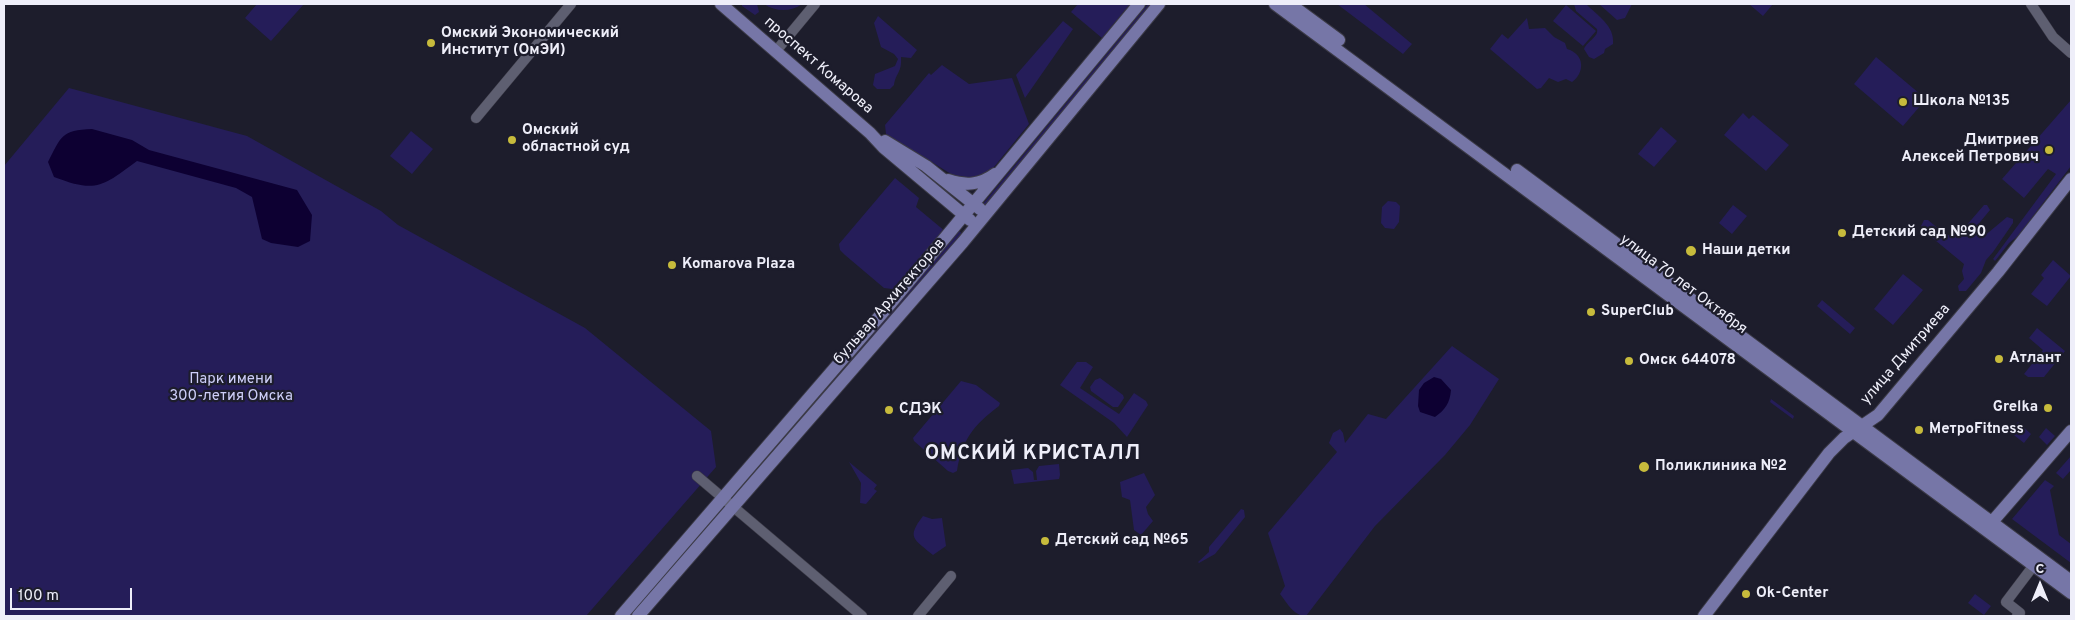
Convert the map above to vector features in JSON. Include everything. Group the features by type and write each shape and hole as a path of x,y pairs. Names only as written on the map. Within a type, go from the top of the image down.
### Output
{"main road":[{"name":"проспект Комарова","path":"721,4 872,134 884,148 977,226"},
{"name":"бульвар Архитекторов","path":"638,616 728,502 1139,4"},
{"name":"бульвар Архитекторов","path":"621,616 728,502 977,226 1159,4"},
{"name":"улица 70 лет Октября","path":"1275,4 1859,429 2071,580"},
{"name":"улица 70 лет Октября","path":"1290,4 1859,429 2071,593"},
{"name":"проспект Комарова","path":"872,134 906,153 945,179 986,214"},
{"path":"945,179 966,184 981,182 1005,166"},
{"name":"улица Дмитриева","path":"1704,616 1830,452 1836,445 1878,415 1998,272 2071,179"},
{"path":"1992,522 2071,431"}],"street":[{"path":"476,118 571,4"},
{"path":"776,51 816,4"},
{"path":"2031,4 2053,36 2071,53"},
{"path":"697,476 862,616"},
{"path":"2017,616 2020,613 2006,602 2034,565"},
{"path":"918,616 951,576"}],"green space":[{"path":"257,4 304,4 271,41 245,18"},
{"path":"742,4 757,4 759,12 755,15 742,6"},
{"path":"764,4 802,4 798,7 783,10"},
{"path":"1078,4 1130,4 1102,38 1071,12"},
{"path":"1148,4 1151,4 984,207 982,205"},
{"path":"1337,4 1364,4 1412,44 1403,54"},
{"path":"1574,4 1586,4 1605,22 1611,32 1613,44 1594,59 1589,57 1584,49 1595,37 1597,29 1576,11"},
{"path":"1599,4 1632,4 1625,18 1617,20"},
{"path":"1749,4 1773,4 1763,16"},
{"path":"1566,5 1596,31 1583,46 1553,21"},
{"path":"878,16 917,50 911,58 901,57 900,69 894,85 890,89 877,89 873,85 875,74 895,66 898,59 894,54 881,47 874,23"},
{"path":"1527,18 1529,29 1545,28 1554,37 1565,43 1567,49 1573,51 1580,59 1581,69 1572,82 1566,79 1558,82 1549,78 1541,88 1537,89 1490,49 1502,34 1508,39"},
{"path":"1063,21 1073,29 1025,98 1016,75"},
{"path":"1876,57 1926,99 1903,126 1854,84"},
{"path":"942,65 969,84 1012,78 1029,124 994,167 986,174 970,178 956,177 886,134 885,125 929,73 931,75"},
{"name":"Парк имени 300-летия Омска","path":"69,88 247,136 381,211 398,225 585,328 711,431 716,467 586,616 4,616 4,166"},
{"path":"2071,100 2071,166 2018,236 2009,243 1995,261 1993,259 2056,174 2048,169 2024,198 2002,179"},
{"path":"1743,113 1749,119 1753,115 1789,145 1766,171 1724,135"},
{"path":"1661,127 1677,141 1654,167 1638,154"},
{"path":"411,131 433,149 412,174 390,156"},
{"path":"895,178 919,198 916,207 946,232 900,287 892,289 884,288 845,255 840,250 839,244"},
{"path":"1388,201 1396,202 1400,206 1399,222 1394,229 1385,228 1381,223 1382,207"},
{"path":"1733,205 1747,216 1732,234 1719,223"},
{"path":"1984,205 1987,205 1990,210 1976,227 1978,235 1983,237 2007,217 2013,219 2013,223 1986,260 1981,273 1966,291 1959,291 1958,286 1964,279 1962,271 1964,264 1924,231 1921,226 1924,220 1928,220 1952,237 1966,226"},
{"path":"959,231 963,234 806,416 804,414"},
{"path":"2053,260 2071,276 2047,306 2031,294 2044,278 2041,275"},
{"path":"1903,274 1923,290 1893,325 1874,309"},
{"path":"1822,300 1855,328 1850,334 1817,306"},
{"path":"2037,328 2065,351 2044,377 2028,377 2024,374 2043,350 2029,338"},
{"path":"1452,346 1499,379 1470,425 1445,455 1375,526 1306,616 1298,614 1280,594 1285,586 1268,533 1337,452 1329,443 1333,433 1340,429 1345,443 1368,414 1386,419"},
{"path":"1077,362 1086,362 1093,367 1080,388 1119,414 1134,393 1146,401 1148,405 1127,437 1114,423 1060,385"},
{"path":"1100,378 1123,395 1124,398 1118,407 1113,407 1091,391 1090,387 1095,380"},
{"path":"961,381 976,385 1000,403 976,426 962,450 957,471 953,473 948,471 913,438"},
{"path":"1771,399 1794,416 1793,419 1770,402"},
{"path":"2018,422 2031,434 2024,443 2010,432"},
{"path":"2046,428 2055,436 2047,445 2039,437"},
{"path":"2071,456 2071,470 2063,479 2056,473"},
{"path":"849,462 877,485 874,489 877,491 866,504 860,503 861,483"},
{"path":"1059,464 1059,479 1014,484 1011,470 1028,468 1033,472 1034,480 1037,480 1036,471 1039,466"},
{"path":"1144,473 1155,495 1146,507 1153,521 1141,535 1134,530 1130,500 1122,497 1120,482"},
{"path":"2045,480 2054,486 2050,490 2059,535 2071,544 2071,563 2012,519"},
{"path":"1241,509 1244,510 1245,517 1215,554 1199,563 1209,552 1209,547"},
{"path":"923,516 932,519 942,518 946,546 933,555 914,538 915,529"},
{"path":"1975,594 1991,606 1984,615 1968,603"}],"shaded area":[{"path":"92,129 132,140 149,150 297,190 312,215 310,241 298,247 271,243 262,239 252,197 236,188 137,161 115,177 98,185 80,185 54,177 48,162 59,141 68,133"},
{"path":"1434,377 1441,379 1451,390 1446,406 1435,417 1420,412 1418,406 1419,390 1424,383"}],"place":[{"name":"Омский Экономический Институт (ОмЭИ)","path":"431,43"},
{"name":"Школа №135","path":"1903,102"},
{"name":"Омский областной суд","path":"512,140"},
{"name":"Дмитриев Алексей Петрович","path":"2049,150"},
{"name":"Детский сад №90","path":"1842,233"},
{"name":"Наши детки","path":"1691,251"},
{"name":"Komarova Plaza","path":"672,265"},
{"name":"SuperClub","path":"1591,312"},
{"name":"Атлант","path":"1999,359"},
{"name":"Омск 644078","path":"1629,361"},
{"name":"Grelka","path":"2048,408"},
{"name":"СДЭК","path":"889,410"},
{"name":"МетроFitness","path":"1919,430"},
{"name":"Поликлиника №2","path":"1644,467"},
{"name":"Детский сад №65","path":"1045,541"},
{"name":"Ok-Center","path":"1746,594"}],"district":[{"name":"ОМСКИЙ КРИСТАЛЛ","path":"1033,455"}]}
